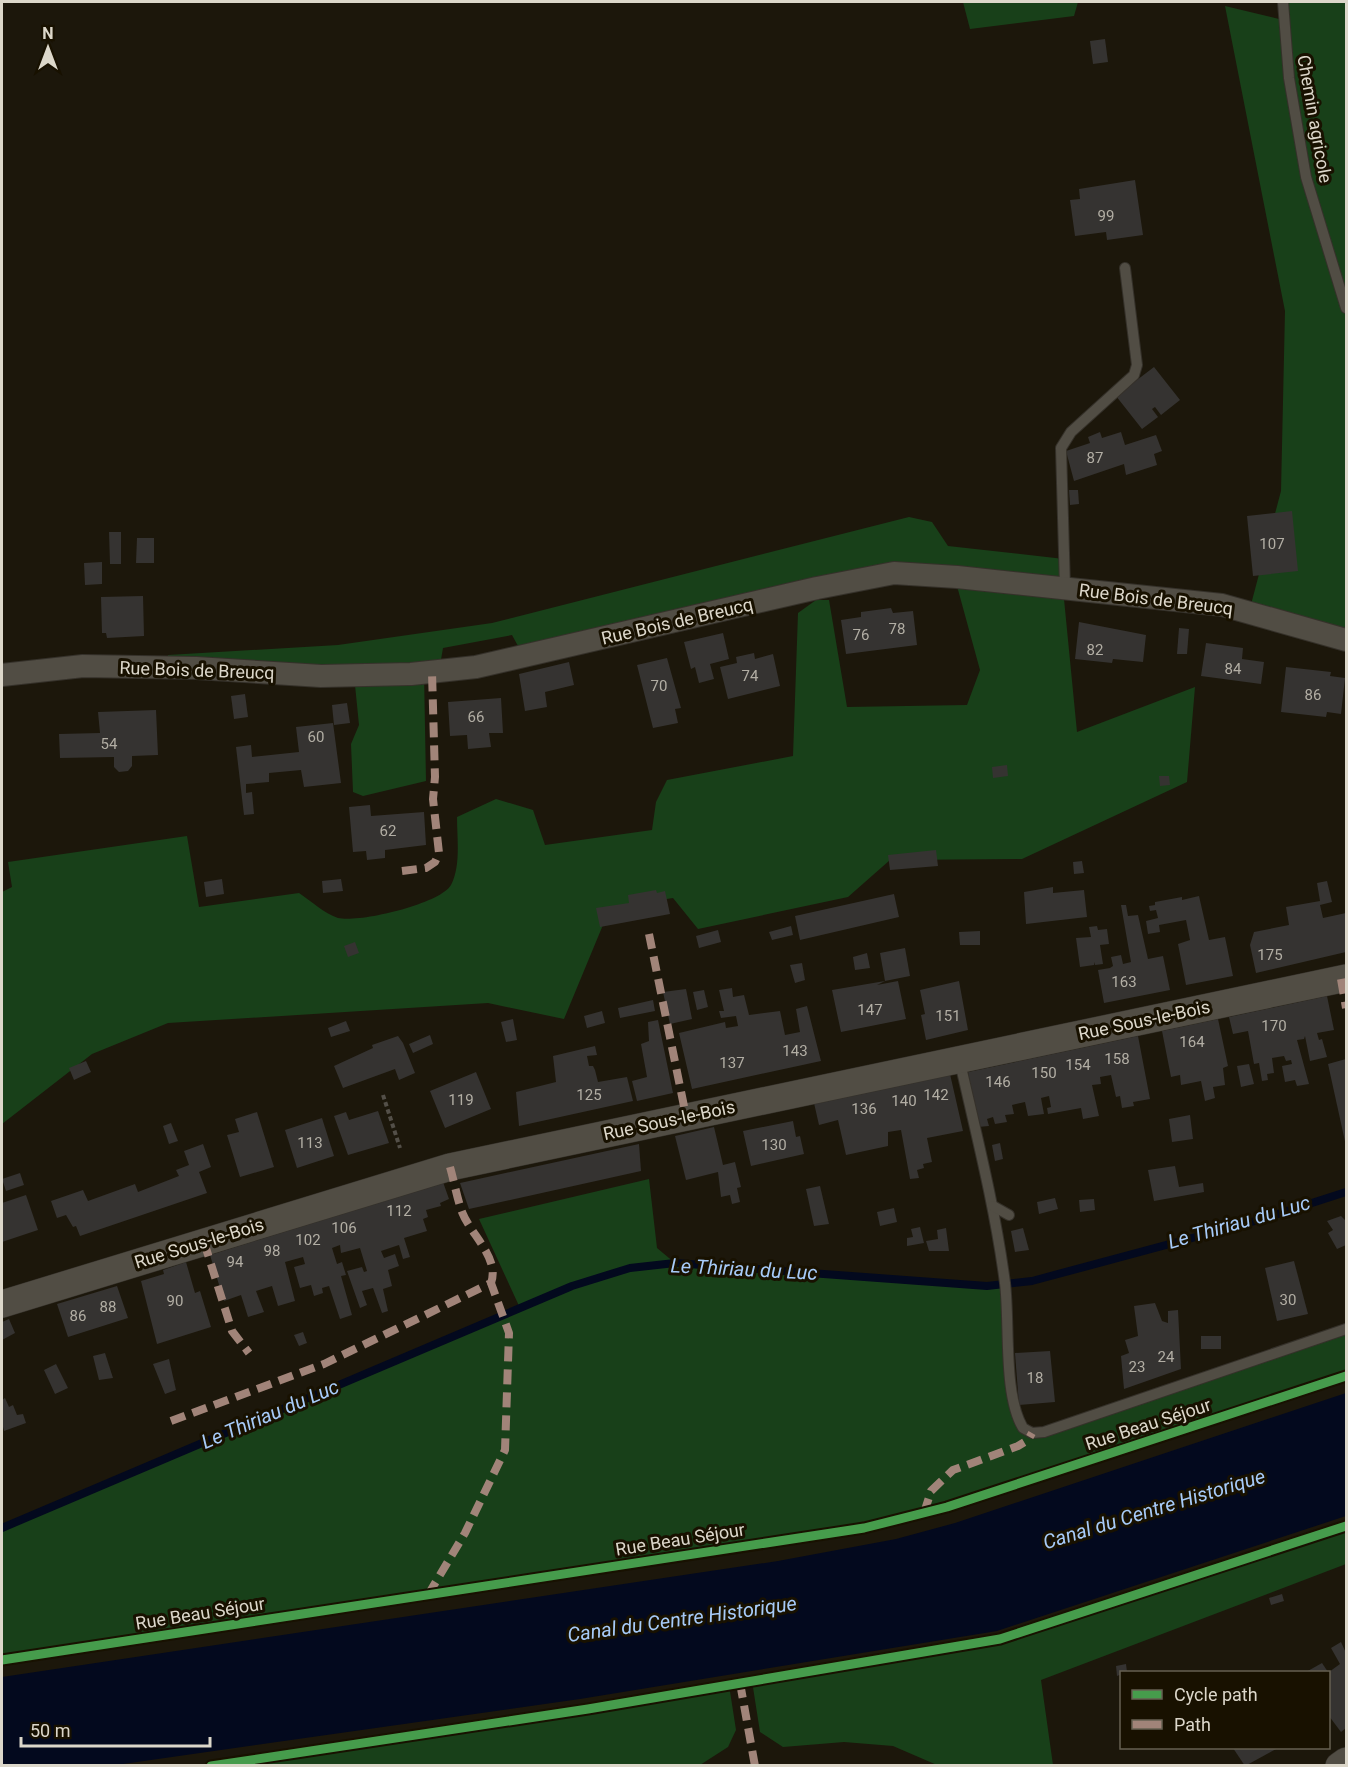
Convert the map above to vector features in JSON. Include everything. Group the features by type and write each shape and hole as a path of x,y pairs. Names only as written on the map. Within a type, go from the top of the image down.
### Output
{"street":[{"name":"Rue Bois de Breucq","path":"2,675 83,666 196,668 321,676 411,674 486,665 817,588 894,573 1222,605 1347,640"},
{"name":"Rue Sous-le-Bois","path":"2,1304 450,1167 1347,978"},
{"path":"1339,1766 1347,1761"}],"lane":[{"name":"Chemin agricole","path":"1283,2 1289,78 1306,177 1347,308"},
{"path":"1065,588 1061,448 1071,432 1134,375 1137,365 1125,268"},
{"path":"959,1058 993,1206 1009,1215"},
{"name":"Rue Beau Séjour","path":"993,1206 1004,1274 1015,1411 1023,1428 1032,1433 1044,1432 1347,1329"}],"path":[{"path":"383,1095 400,1148"}],"green space":[{"path":"963,2 1078,2 1074,16 970,29"},
{"path":"1283,2 1346,2 1346,640 1249,612 1281,491 1285,311 1225,6 1283,20"},
{"path":"909,517 932,522 948,546 1064,559 1065,588 894,573 524,657 512,635 443,648 439,671 424,673 426,781 363,796 353,792 351,744 359,725 354,675 168,668 168,655 338,645 492,623"},
{"path":"957,586 1064,599 1077,732 1195,687 1187,782 1022,859 890,860 848,897 698,929 673,898 610,908 564,1019 488,1003 168,1023 92,1054 2,1124 2,892 12,887 8,862 187,836 199,907 299,893 333,916 348,919 380,915 416,905 432,899 451,885 457,861 457,817 496,799 533,810 545,845 652,830 656,802 667,780 793,756 798,613 816,600 829,600 847,707 967,705 980,670"},
{"path":"649,1179 657,1248 675,1263 987,1286 1005,1285 1013,1400 1032,1433 1346,1329 1346,1376 947,1507 864,1528 2,1660 2,1528 520,1308 479,1219"},
{"path":"1346,1526 1346,1564 1041,1680 1053,1765 937,1765 893,1746 844,1742 783,1747 760,1732 752,1681 1000,1639"},
{"path":"729,1685 736,1730 728,1747 700,1765 211,1765"}],"water":[{"name":"Canal du Centre Historique","path":"1346,1393 1346,1516 997,1631 580,1699 116,1765 2,1765 2,1677 778,1561 896,1539 955,1523"}],"building":[{"path":"1105,39 1108,62 1093,64 1090,41"},
{"path":"1135,180 1143,235 1107,240 1106,232 1075,236 1070,200 1080,199 1079,189"},
{"path":"1154,367 1180,400 1161,415 1155,407 1152,409 1158,417 1142,429 1116,396"},
{"path":"1100,432 1102,438 1121,432 1125,445 1156,435 1162,451 1154,454 1157,465 1126,475 1124,464 1074,481 1066,451 1090,443 1088,437"},
{"path":"1069,490 1078,490 1079,504 1070,505"},
{"path":"1292,511 1298,571 1253,576 1247,516"},
{"path":"109,532 121,532 121,564 110,564"},
{"path":"137,538 154,538 154,563 136,563"},
{"path":"102,562 102,584 85,585 84,563"},
{"path":"143,596 144,636 107,638 106,633 102,633 101,597"},
{"path":"891,608 893,613 913,611 917,645 846,654 841,620 861,617 861,612"},
{"path":"1079,622 1146,635 1143,662 1113,659 1112,663 1075,659"},
{"path":"1179,628 1189,629 1187,654 1177,654"},
{"path":"723,633 729,659 710,664 714,679 699,683 695,667 691,669 684,642"},
{"path":"1206,643 1243,648 1242,659 1264,662 1261,684 1201,676"},
{"path":"754,653 755,659 773,654 780,686 728,699 720,667 737,663 736,657"},
{"path":"667,658 681,708 675,709 678,723 653,728 637,665"},
{"path":"569,662 574,685 545,692 547,707 525,711 519,674"},
{"path":"1286,667 1331,672 1330,676 1345,678 1341,714 1327,712 1326,717 1281,712"},
{"path":"245,694 248,717 234,719 231,696"},
{"path":"501,698 503,733 489,733 491,747 468,749 467,735 450,736 448,702"},
{"path":"347,703 350,723 334,725 332,705"},
{"path":"156,710 158,755 132,756 132,766 128,771 119,772 114,767 114,757 60,758 59,734 100,733 98,712"},
{"path":"333,723 341,783 304,787 301,770 269,773 269,782 246,784 246,793 252,792 254,814 244,815 236,747 251,745 252,757 299,752 296,727"},
{"path":"1007,765 1008,776 993,778 992,767"},
{"path":"1159,776 1169,776 1170,785 1160,786"},
{"path":"370,805 371,816 424,812 426,845 385,850 385,858 367,860 366,851 353,852 349,807"},
{"path":"936,850 938,866 890,870 888,855"},
{"path":"1082,861 1084,873 1074,874 1073,862"},
{"path":"222,879 224,894 206,897 204,882"},
{"path":"341,879 343,891 323,893 322,881"},
{"path":"1327,881 1332,902 1320,905 1323,918 1346,913 1346,952 1256,973 1250,945 1254,932 1289,925 1286,907 1320,901 1317,883"},
{"path":"1053,887 1053,893 1084,890 1087,917 1026,924 1024,892"},
{"path":"656,890 657,893 665,891 670,914 600,927 596,908 629,903 628,895"},
{"path":"894,894 899,917 800,940 795,916"},
{"path":"1199,896 1209,940 1225,937 1233,976 1186,985 1178,944 1190,940 1186,920 1159,925 1160,932 1148,934 1146,921 1158,918 1156,910 1150,911 1149,906 1155,905 1155,902"},
{"path":"1121,905 1126,905 1128,916 1138,915 1148,959 1163,956 1170,990 1104,1003 1098,970 1113,966 1111,957 1121,955 1123,964 1131,962"},
{"path":"791,926 793,935 772,940 769,932"},
{"path":"1097,926 1098,930 1107,929 1109,944 1100,945 1103,964 1095,965 1095,962 1094,965 1080,967 1076,938 1091,937 1089,927"},
{"path":"718,930 721,942 699,948 696,936"},
{"path":"980,931 980,945 960,945 959,932"},
{"path":"355,942 359,953 348,957 344,946"},
{"path":"905,948 910,976 885,981 880,953"},
{"path":"867,953 870,968 855,970 853,957"},
{"path":"802,963 805,980 795,983 790,965"},
{"path":"885,981 877,985 898,981 906,1019 841,1032 832,990"},
{"path":"959,981 968,1030 926,1040 921,1015 925,1014 920,990"},
{"path":"732,988 733,997 744,995 749,1015 780,1011 785,1035 800,1032 796,1009 807,1006 821,1061 692,1089 679,1033 725,1022 726,1028 738,1026 736,1016 721,1018 719,1011 724,1011 719,990"},
{"path":"686,989 692,1019 670,1024 663,992"},
{"path":"704,990 708,1007 697,1010 693,992"},
{"path":"1327,996 1334,1030 1317,1033 1319,1040 1322,1039 1327,1057 1310,1061 1305,1036 1304,1039 1297,1040 1309,1084 1297,1086 1295,1080 1285,1082 1282,1066 1292,1064 1291,1060 1286,1061 1284,1056 1272,1058 1274,1073 1267,1074 1268,1080 1262,1081 1259,1063 1254,1064 1248,1031 1233,1034 1229,1017"},
{"path":"653,1000 655,1011 620,1018 618,1008"},
{"path":"602,1011 605,1023 587,1028 584,1016"},
{"path":"513,1019 517,1040 506,1042 501,1022"},
{"path":"1218,1019 1228,1066 1223,1068 1225,1085 1213,1087 1215,1098 1205,1101 1201,1081 1181,1085 1180,1075 1171,1077 1162,1031"},
{"path":"658,1020 673,1093 637,1101 632,1081 647,1077 641,1044 649,1041 648,1022"},
{"path":"346,1021 350,1031 331,1037 328,1028"},
{"path":"430,1035 433,1044 413,1053 409,1044"},
{"path":"398,1036 415,1073 399,1080 395,1069 343,1088 334,1066 373,1048 372,1045"},
{"path":"1138,1036 1150,1099 1133,1102 1134,1106 1122,1108 1120,1096 1116,1097 1111,1075 1100,1077 1101,1084 1092,1085 1099,1116 1083,1119 1081,1108 1048,1114 1047,1108 1051,1107 1049,1096 1041,1098 1044,1114 1028,1116 1025,1102 1012,1105 1014,1114 1005,1115 1007,1122 995,1124 993,1117 987,1119 989,1126 978,1127 968,1072"},
{"path":"595,1046 597,1055 587,1056 589,1066 593,1066 598,1082 627,1077 633,1101 519,1126 516,1092 556,1082 553,1056"},
{"path":"1346,1059 1346,1146 1328,1064"},
{"path":"86,1061 91,1072 74,1080 69,1068"},
{"path":"1249,1064 1254,1084 1241,1087 1237,1066"},
{"path":"476,1072 491,1109 445,1128 430,1091"},
{"path":"950,1074 963,1131 927,1138 932,1162 923,1164 924,1168 917,1170 919,1178 910,1179 901,1130 888,1132 888,1146 846,1155 838,1120 819,1125 814,1103"},
{"path":"378,1111 389,1143 348,1155 334,1116 346,1112 349,1120"},
{"path":"257,1112 274,1167 240,1177 227,1135 239,1132 235,1119"},
{"path":"1190,1115 1193,1139 1172,1142 1169,1119"},
{"path":"322,1118 334,1156 297,1168 285,1130"},
{"path":"793,1121 796,1137 800,1136 804,1154 751,1166 743,1131"},
{"path":"171,1123 178,1141 169,1144 163,1126"},
{"path":"714,1127 723,1165 735,1162 741,1187 737,1188 740,1202 732,1204 730,1195 721,1197 718,1172 686,1180 675,1136"},
{"path":"1000,1143 1003,1159 995,1161 992,1145"},
{"path":"203,1144 211,1167 199,1172 207,1193 80,1236 76,1226 73,1227 66,1215 57,1218 51,1201 83,1190 88,1201 135,1184 138,1192 179,1176 176,1170 189,1165 184,1151"},
{"path":"639,1144 641,1171 469,1209 460,1183"},
{"path":"1175,1166 1179,1187 1203,1183 1204,1192 1154,1201 1148,1170"},
{"path":"20,1173 24,1185 6,1191 2,1179"},
{"path":"443,1182 449,1199 440,1203 441,1206 426,1210 428,1217 423,1219 427,1231 404,1238 410,1257 403,1259 399,1245 381,1251 384,1258 395,1254 399,1266 388,1270 392,1286 383,1289 388,1311 382,1313 373,1288 362,1291 367,1305 360,1308 347,1271 362,1267 364,1272 367,1271 360,1248 341,1253 340,1245 332,1248 337,1264 342,1262 346,1275 341,1276 352,1315 340,1319 329,1286 322,1288 323,1293 314,1296 311,1285 300,1288 294,1267 305,1264 303,1257 285,1262 295,1301 278,1306 272,1286 256,1291 264,1312 248,1317 241,1295 224,1301 210,1255"},
{"path":"820,1186 829,1224 814,1226 806,1189"},
{"path":"26,1195 38,1230 2,1242 2,1203"},
{"path":"1055,1198 1058,1209 1039,1214 1037,1202"},
{"path":"1094,1199 1095,1210 1080,1212 1079,1200"},
{"path":"894,1208 897,1222 880,1226 877,1212"},
{"path":"1341,1216 1346,1221 1346,1245 1337,1249 1328,1233 1333,1230 1327,1221"},
{"path":"920,1227 924,1243 907,1246 907,1238 913,1237 911,1229"},
{"path":"946,1228 949,1251 929,1251 926,1241 938,1239 937,1230"},
{"path":"1023,1228 1029,1250 1015,1252 1011,1231"},
{"path":"1294,1261 1308,1314 1277,1321 1265,1268"},
{"path":"186,1262 195,1293 200,1291 211,1327 157,1344 141,1281 164,1274 163,1270"},
{"path":"117,1286 128,1318 68,1337 57,1304"},
{"path":"1155,1303 1162,1321 1168,1323 1168,1311 1178,1310 1181,1369 1124,1389 1121,1356 1129,1353 1125,1340 1138,1336 1134,1306"},
{"path":"9,1319 15,1333 2,1340 2,1322"},
{"path":"303,1332 307,1343 299,1346 294,1335"},
{"path":"1201,1336 1221,1336 1221,1349 1201,1349"},
{"path":"1050,1351 1055,1402 1019,1405 1015,1353"},
{"path":"105,1353 113,1378 99,1380 93,1356"},
{"path":"169,1359 176,1390 165,1394 153,1364"},
{"path":"56,1364 68,1388 55,1394 44,1370"},
{"path":"5,1398 9,1407 13,1405 17,1415 23,1414 26,1423 4,1431 2,1400"},
{"path":"1282,1594 1284,1601 1271,1605 1269,1598"},
{"path":"1341,1642 1346,1653 1346,1728 1341,1732 1330,1717 1330,1671 1340,1664 1331,1648"},
{"path":"1322,1663 1327,1671 1308,1671"},
{"path":"1126,1664 1127,1671 1120,1671 1120,1675 1117,1676 1116,1666"},
{"path":"1234,1749 1276,1749 1245,1766"}],"waterway":[{"name":"Le Thiriau du Luc","path":"2,1528 572,1286 630,1268 675,1263 987,1286 1032,1281 1259,1220 1346,1192"}],"marked path":[{"path":"402,871 426,868 435,862 439,853 433,799 435,777 432,672"},
{"path":"649,934 686,1116"},
{"path":"1341,979 1346,1008"},
{"path":"171,1421 324,1364 491,1283 492,1265 462,1212 450,1167"},
{"path":"204,1242 232,1331 249,1353"},
{"path":"428,1595 465,1533 505,1450 509,1333 491,1283"},
{"path":"924,1513 931,1491 953,1470 1018,1446 1028,1440 1032,1433"},
{"path":"740,1683 755,1766"}],"cycle path":[{"path":"2,1660 864,1528 947,1507 1346,1376"},
{"path":"211,1766 588,1709 1000,1639 1346,1526"}]}
